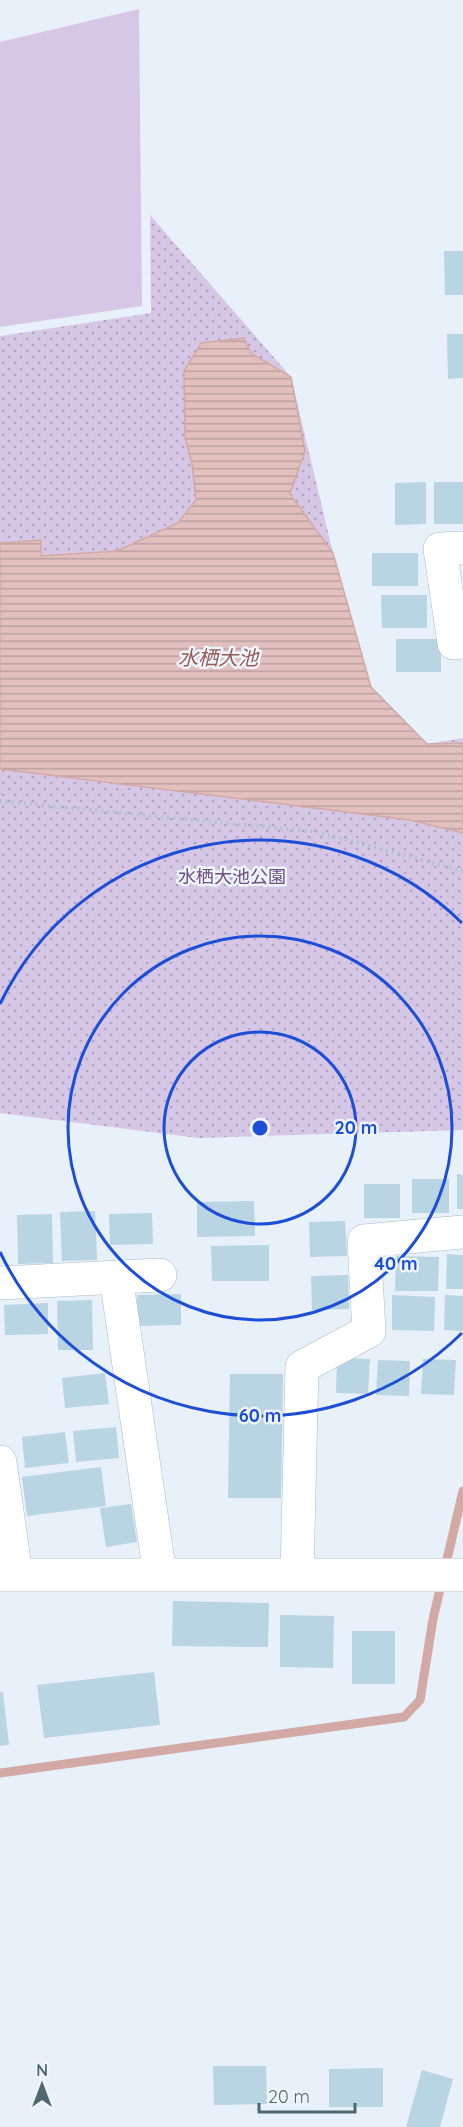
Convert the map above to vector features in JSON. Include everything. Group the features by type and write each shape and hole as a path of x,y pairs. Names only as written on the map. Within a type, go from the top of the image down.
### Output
{"street":[{"path":"463,548 440,549 454,642 463,642"},
{"path":"297,1575 302,1367 369,1331 364,1241 463,1232"},
{"path":"0,1283 160,1275"},
{"path":"116,1277 160,1575"},
{"path":"0,1462 8,1575 463,1575"}],"path":[{"path":"0,801 318,832 463,871"}],"green space":[{"path":"139,9 142,306 0,327 0,42"},
{"name":"水栖大池公園","path":"150,215 291,377 333,553 371,687 427,744 463,738 463,1130 198,1138 0,1113 0,336 151,313"}],"water":[{"name":"水栖大池","path":"244,338 251,353 291,377 305,451 290,494 333,553 371,687 427,744 463,743 463,833 410,820 0,769 0,543 41,540 41,556 117,551 178,523 196,500 192,464 185,438 184,371 201,343"}],"building":[{"path":"444,251 463,251 463,295 445,295"},
{"path":"447,334 463,334 463,378 448,379"},
{"path":"426,482 426,524 395,525 395,483"},
{"path":"434,482 463,482 463,524 434,524"},
{"path":"372,553 418,553 418,586 372,586"},
{"path":"381,595 427,595 427,628 382,628"},
{"path":"396,639 441,639 441,672 396,672"},
{"path":"457,1174 463,1175 463,1209 457,1209"},
{"path":"412,1179 449,1179 449,1213 412,1213"},
{"path":"364,1184 400,1184 400,1218 364,1218"},
{"path":"254,1201 255,1236 197,1237 197,1202"},
{"path":"95,1211 97,1260 62,1261 60,1212"},
{"path":"152,1213 153,1244 110,1245 109,1214"},
{"path":"52,1214 53,1263 18,1264 17,1215"},
{"path":"345,1221 347,1256 310,1257 309,1222"},
{"path":"269,1245 269,1281 212,1281 211,1246"},
{"path":"447,1254 463,1255 463,1289 446,1289"},
{"path":"396,1256 439,1257 438,1291 395,1291"},
{"path":"348,1275 349,1309 312,1310 311,1276"},
{"path":"181,1294 181,1325 138,1326 137,1295"},
{"path":"392,1295 435,1297 434,1331 392,1330"},
{"path":"445,1295 463,1296 463,1331 444,1330"},
{"path":"92,1300 93,1350 58,1350 57,1301"},
{"path":"48,1303 48,1334 5,1335 4,1305"},
{"path":"337,1358 370,1359 368,1394 336,1393"},
{"path":"423,1359 456,1360 454,1395 421,1394"},
{"path":"378,1360 410,1361 409,1396 376,1395"},
{"path":"105,1373 109,1404 65,1408 62,1378"},
{"path":"230,1374 283,1374 281,1498 228,1498"},
{"path":"116,1427 119,1458 76,1462 73,1431"},
{"path":"65,1432 69,1463 25,1468 22,1437"},
{"path":"101,1467 106,1506 27,1516 22,1477"},
{"path":"131,1504 137,1542 106,1547 100,1508"},
{"path":"173,1601 269,1603 268,1647 172,1646"},
{"path":"280,1615 334,1616 333,1668 280,1667"},
{"path":"352,1631 395,1631 395,1684 352,1684"},
{"path":"154,1672 160,1725 44,1738 37,1685"},
{"path":"0,1692 3,1692 9,1745 0,1746"},
{"path":"213,2066 266,2066 267,2104 214,2105"},
{"path":"383,2068 383,2107 329,2107 329,2069"},
{"path":"422,2070 453,2079 440,2127 406,2127"}],"waterway":[{"path":"0,1773 404,1717 420,1700 433,1619 463,1491"}]}
